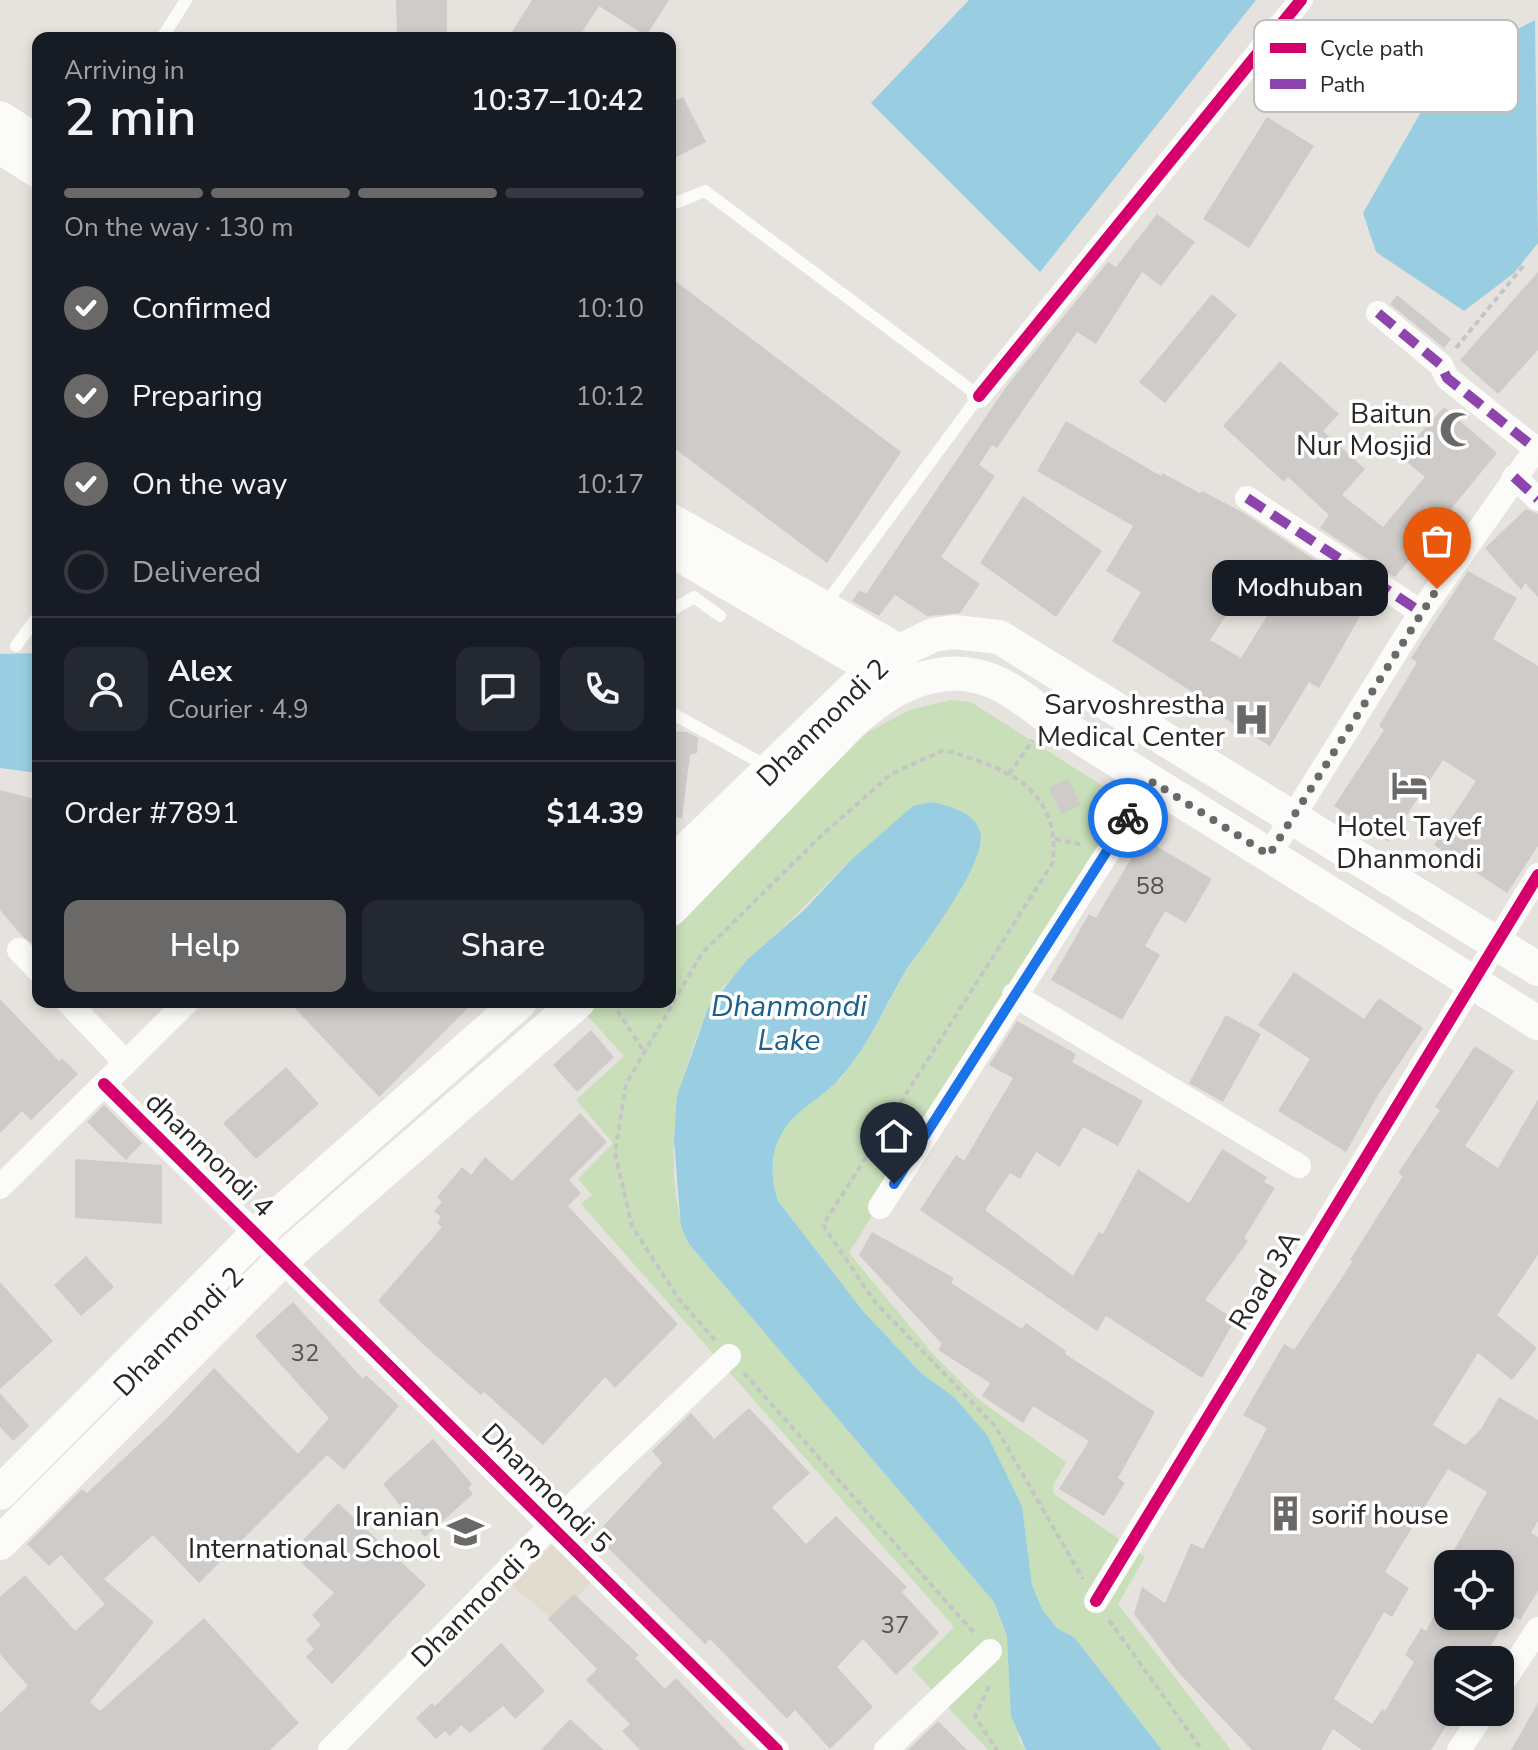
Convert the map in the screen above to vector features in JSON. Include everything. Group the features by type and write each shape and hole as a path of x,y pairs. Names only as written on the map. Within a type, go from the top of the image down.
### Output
{"main road":[{"path":"0,118 32,138"},
{"path":"0,147 32,167"},
{"path":"676,523 823,608 891,668"},
{"path":"676,552 891,668"},
{"name":"Dhanmondi 2","path":"676,860 772,769 891,668 933,635 954,632 999,637 1292,817"},
{"name":"Dhanmondi 2","path":"891,668 994,681 1538,1023"},
{"name":"Dhanmondi 2","path":"676,904 851,723 891,668"},
{"path":"1292,817 1538,969"},
{"name":"Dhanmondi 2","path":"0,1493 257,1234 513,1008"},
{"name":"Dhanmondi 2","path":"0,1543 283,1259 571,1008"}],"street":[{"path":"1287,20 1301,0"},
{"path":"979,396 1124,213 1254,60"},
{"path":"1269,855 1421,612 1537,448 1447,378 1441,365 1378,313"},
{"path":"1514,477 1538,499"},
{"path":"1247,498 1421,612"},
{"path":"880,1207 1106,850 1153,782"},
{"name":"Road 3A","path":"1096,1601 1538,875"},
{"path":"19,950 32,964"},
{"path":"1014,995 1299,1166"},
{"path":"74,1008 126,1063"},
{"path":"0,1187 181,1008"},
{"name":"dhanmondi 4","path":"104,1084 283,1259"},
{"name":"Dhanmondi 5","path":"283,1259 777,1750"},
{"name":"Dhanmondi 3","path":"330,1750 551,1526 729,1356"},
{"path":"1514,1666 1538,1629"},
{"path":"886,1750 990,1651"},
{"path":"1459,1750 1475,1726"}],"lane":[{"path":"166,32 186,0"},
{"path":"676,203 705,191 979,396 823,608"},
{"path":"676,608 694,597 720,616"},
{"path":"16,646 32,624"},
{"path":"676,715 772,769"}],"path":[{"path":"1441,365 1524,265"},
{"path":"1009,774 1049,718"},
{"path":"676,996 702,953 820,837 891,774 944,750 982,761 1009,774 1042,798 1055,839 1053,862 823,1225 874,1301 995,1426 1096,1601 1202,1750"},
{"path":"1055,839 1106,850"},
{"path":"616,1008 643,1050"},
{"path":"669,1008 626,1084 615,1153 632,1226 678,1298 990,1651 995,1673 975,1717 997,1750"}],"shaded area":[{"path":"555,1542 594,1579 554,1620 512,1586"}],"green space":[{"path":"951,700 971,702 1128,802 849,1253 933,1354 978,1399 1066,1462 1053,1486 1054,1494 1145,1557 1118,1604 1231,1750 1162,1750 1075,1638 1057,1628 1042,1609 1032,1585 1022,1506 954,1397 921,1373 863,1311 775,1193 775,1152 785,1126 842,1077 851,1065 958,891 982,839 850,861 722,988 694,1045 684,1078 677,1112 674,1181 679,1214 689,1244 994,1602 1007,1636 1019,1740 1026,1750 988,1750 912,1669 954,1627 581,1204 592,1195 578,1179 613,1143 576,1100 624,1056 583,1011 586,1008 676,1008 676,920 868,732 910,710"}],"water":[{"path":"969,0 1256,0 1040,272 871,103"},
{"path":"1535,20 1538,243 1514,273 1464,311 1376,252 1363,213 1421,112 1518,112 1518,29"},
{"path":"32,653 32,772 0,768 0,654"},
{"name":"Dhanmondi Lake","path":"931,802 960,811 973,819 980,832 975,862 850,1066 833,1085 795,1116 783,1131 774,1156 775,1192 778,1201 863,1311 921,1373 954,1397 987,1435 1022,1506 1032,1585 1042,1609 1057,1628 1075,1638 1162,1750 1026,1750 1011,1716 1007,1636 994,1602 689,1244 681,1226 674,1140 677,1096 708,1008 747,960 804,910 850,861 913,806"}],"building":[{"path":"396,0 447,0 447,32 397,32"},
{"path":"532,0 669,0 649,32 640,32 599,6 582,32 512,32"},
{"path":"683,97 706,142 676,157 676,100"},
{"path":"1267,117 1314,146 1249,248 1203,219"},
{"path":"1157,214 1195,242 1161,286 1142,272 1096,344 1077,332 997,448 992,445 979,465 995,476 941,557 980,584 960,613 927,616 895,595 879,616 852,601 860,590 866,594 1006,387 1108,262 1116,267"},
{"path":"1538,272 1538,350 1498,394 1460,360"},
{"path":"676,282 901,452 827,563 676,450"},
{"path":"1212,294 1237,315 1165,403 1139,382"},
{"path":"1397,295 1451,339 1444,348 1390,304"},
{"path":"1280,361 1339,414 1323,431 1365,469 1342,495 1383,527 1425,477 1400,456 1444,407 1497,453 1395,577 1320,528 1329,515 1288,477 1284,482 1223,426"},
{"path":"1066,421 1161,476 1162,473 1242,512 1371,597 1319,688 1309,682 1270,746 1191,698 1194,693 1112,641 1141,592 1106,571 1133,526 1037,471","holes":["1248,582 1278,598 1241,658 1210,640"]},
{"path":"1023,496 1102,551 1056,617 980,563"},
{"path":"1526,509 1538,514 1538,597 1525,583 1521,590 1485,548"},
{"path":"1468,571 1517,598 1493,639 1538,666 1538,846 1507,893 1434,845 1476,781 1443,760 1389,842 1334,806 1384,730 1379,726 1417,662 1411,658"},
{"path":"676,731 687,732 698,738 697,753 690,755 682,818 676,818"},
{"path":"1068,779 1081,805 1061,814 1049,788"},
{"path":"0,790 32,798 32,943 0,910"},
{"path":"1143,838 1212,879 1186,923 1165,911 1145,946 1160,955 1122,1020 1051,980 1089,914 1096,918"},
{"path":"1294,972 1364,1019 1379,998 1423,1028 1378,1095 1346,1152 1278,1111 1310,1059 1258,1025"},
{"path":"0,999 59,1061 62,1058 78,1074 31,1120 22,1111 0,1133"},
{"path":"295,1008 468,1008 379,1097"},
{"path":"1226,1015 1261,1034 1223,1102 1189,1083"},
{"path":"1017,1021 1076,1054 1072,1062 1143,1101 1118,1146 1083,1127 1060,1167 1036,1152 1020,1179 1010,1173 985,1210 1073,1276 1099,1232 1103,1234 1138,1169 1189,1203 1222,1149 1267,1177 1264,1182 1275,1188 1244,1238 1248,1241 1205,1300 1235,1320 1202,1378 1106,1316 1097,1331 920,1210 956,1155 964,1161 1013,1078 989,1065"},
{"path":"591,1030 614,1057 577,1092 553,1065"},
{"path":"1475,1046 1514,1071 1465,1146 1498,1168 1538,1099 1538,1255 1497,1315 1537,1348 1512,1380 1478,1353 1433,1425 1465,1445 1481,1429 1499,1397 1538,1420 1538,1521 1531,1533 1538,1537 1538,1591 1520,1620 1514,1616 1514,1550 1454,1550 1487,1492 1448,1469 1385,1572 1409,1588 1392,1617 1384,1612 1334,1699 1372,1724 1382,1709 1385,1711 1414,1662 1405,1655 1421,1628 1426,1631 1434,1616 1434,1630 1500,1630 1491,1646 1434,1646 1434,1726 1446,1726 1431,1750 1362,1750 1333,1729 1321,1750 1252,1750 1178,1672 1134,1614 1142,1587 1165,1603 1191,1543 1203,1549 1267,1428 1243,1415 1284,1344 1294,1350 1353,1261 1350,1260 1403,1176 1398,1173 1440,1110 1435,1107"},
{"path":"286,1067 319,1104 256,1159 223,1123"},
{"path":"104,1105 142,1143 126,1160 87,1122"},
{"path":"580,1113 607,1142 569,1180 581,1193 568,1206 678,1324 615,1388 605,1377 543,1445 484,1392 481,1395 426,1347 378,1301 442,1227 437,1223 441,1217 434,1211 442,1202 437,1197 462,1167 471,1175 485,1157 512,1181"},
{"path":"75,1159 162,1165 162,1224 75,1218"},
{"path":"872,1232 954,1278 951,1283 1022,1329 1026,1323 1066,1351 1065,1354 1155,1412 1118,1478 1125,1483 1104,1516 1059,1489 1089,1441 1033,1406 1023,1423 982,1396 990,1383 938,1350 942,1344 859,1255"},
{"path":"86,1256 114,1287 81,1316 54,1285"},
{"path":"0,1282 53,1341 0,1389"},
{"path":"293,1302 363,1379 366,1375 399,1406 344,1470 327,1455 199,1583 153,1535 104,1579 154,1622 90,1702 100,1711 204,1618 299,1723 270,1750 0,1750 0,1713 28,1686 0,1654 0,1597 25,1575 75,1631 105,1604 61,1555 49,1566 27,1544 82,1489 87,1493 167,1418 214,1368 298,1454 329,1418 255,1336"},
{"path":"0,1393 29,1426 13,1441 0,1427"},
{"path":"749,1408 810,1473 772,1507 806,1544 836,1516 907,1587 902,1592 939,1633 896,1675 863,1639 837,1667 873,1707 830,1749 795,1710 787,1719 710,1639 705,1644 595,1535 662,1463 652,1451 691,1413 714,1439"},
{"path":"433,1439 472,1484 468,1488 473,1494 425,1537 383,1484"},
{"path":"338,1503 426,1585 332,1684 306,1657 314,1649 306,1640 321,1625 312,1615 334,1593 291,1553"},
{"path":"574,1594 639,1655 635,1658 665,1689 676,1678 745,1750 640,1750 622,1731 630,1724 586,1680 597,1669 548,1619"},
{"path":"501,1643 545,1691 515,1719 503,1706 470,1733 461,1725 450,1736 445,1731 436,1739 416,1718 432,1703 435,1706"},
{"path":"1538,1703 1538,1750 1511,1750"},
{"path":"570,1719 604,1750 541,1750"},
{"path":"938,1721 967,1750 908,1750"}],"marked path":[{"path":"1378,313 1441,365 1447,378 1536,449"},
{"path":"1514,477 1538,499"},
{"path":"1247,498 1421,612"}],"cycle path":[{"path":"1285,20 1301,0"},
{"path":"979,396 1254,58"},
{"path":"1096,1601 1538,875"},
{"path":"104,1084 777,1750"}],"way so far":[{"path":"1128,818 1153,782 1269,855 1437,589"}],"place":[{"name":"Baitun Nur Mosjid","path":"1458,429"},
{"name":"Modhuban","path":"1437,589"},
{"name":"Sarvoshrestha Medical Center","path":"1251,720"},
{"name":"Hotel Tayef Dhanmondi","path":"1409,786"},
{"name":"sorif house","path":"1285,1514"},
{"name":"Iranian International School","path":"466,1532"}],"route":[{"path":"894,1184 1128,818"}]}
